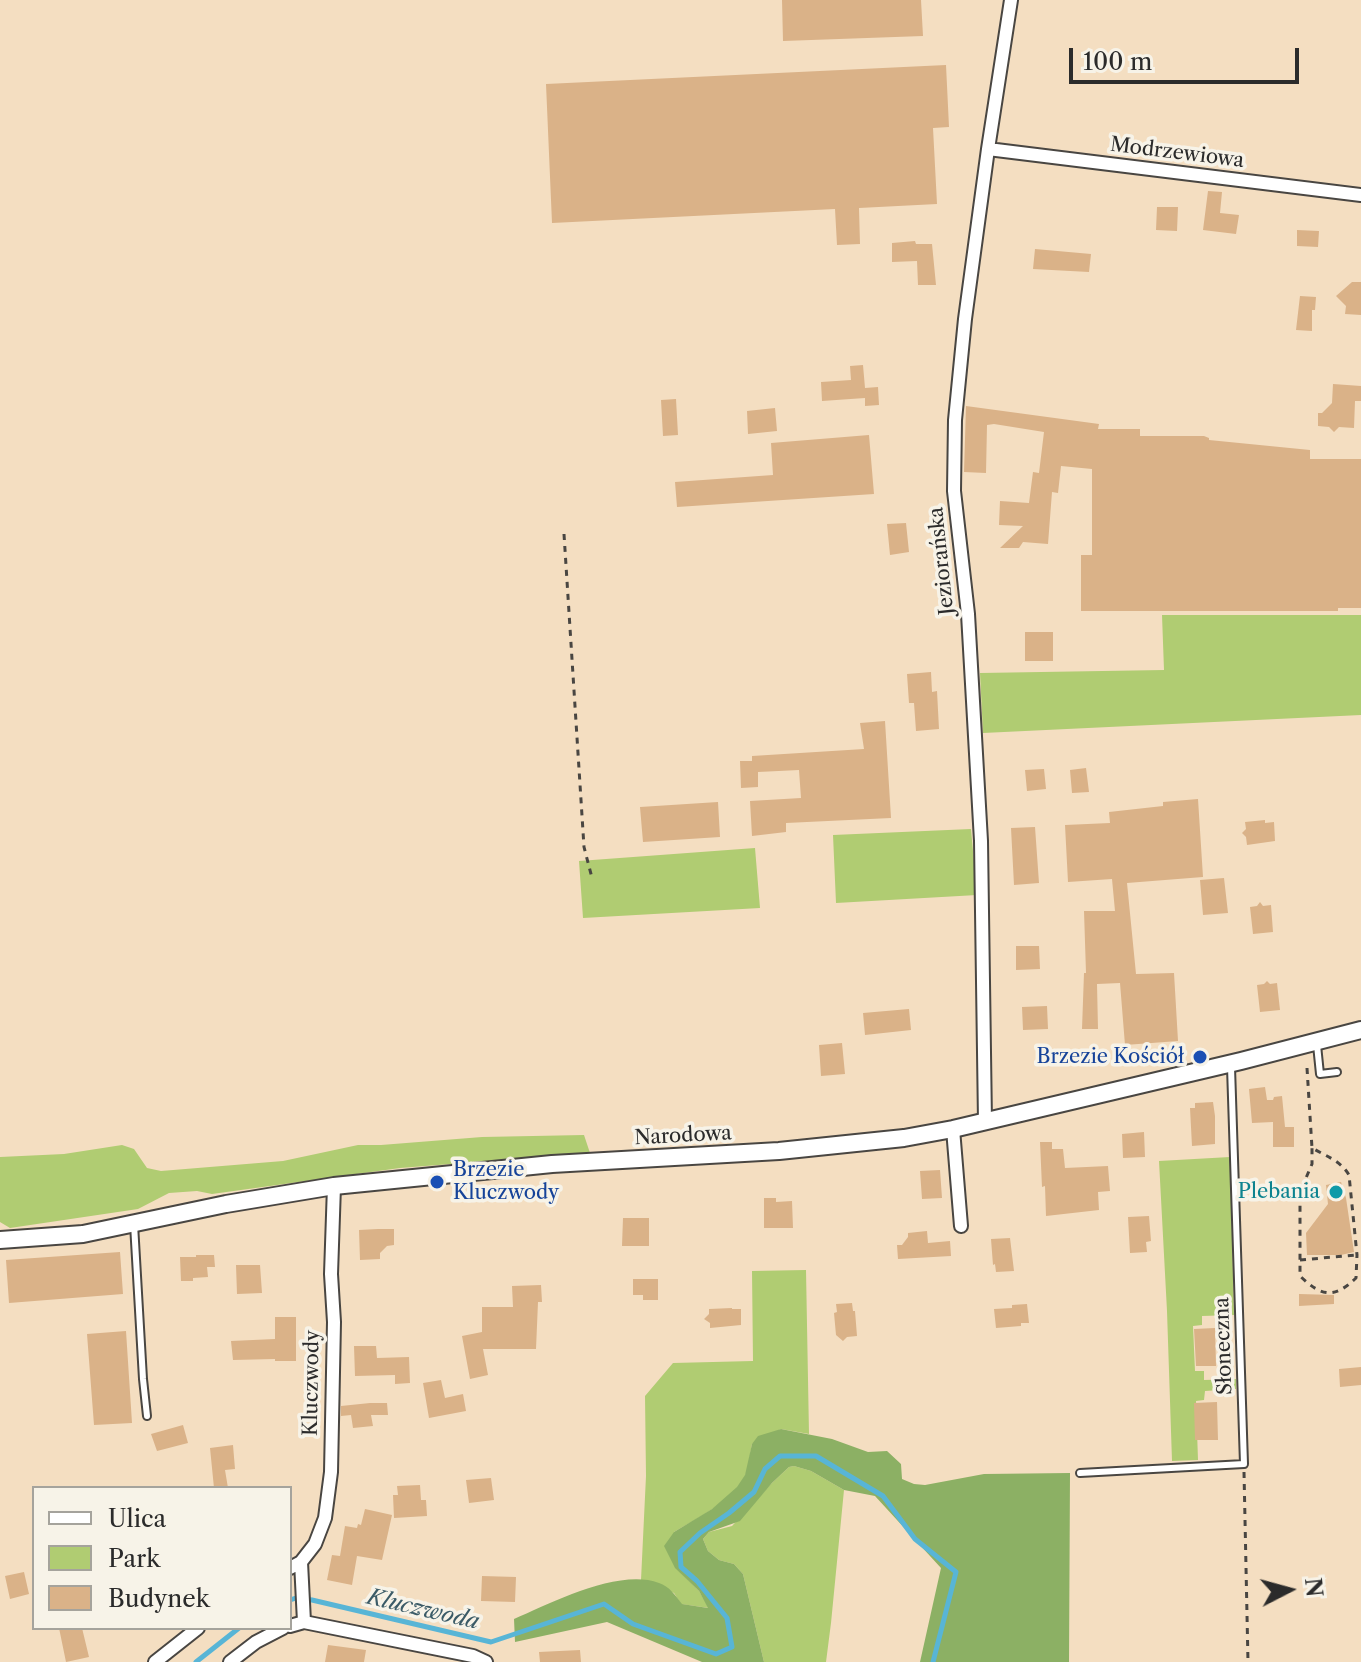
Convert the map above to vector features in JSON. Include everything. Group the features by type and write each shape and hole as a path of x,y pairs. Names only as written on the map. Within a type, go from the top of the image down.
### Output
{"street":[{"name":"Jeziorańska","path":"985,1122 981,841 968,614 954,491 955,420 965,319 1011,0"},
{"name":"Modrzewiowa","path":"988,149 1361,195"},
{"name":"Narodowa","path":"0,1240 83,1234 226,1204 334,1186 552,1164 779,1151 886,1140 985,1122 1361,1030"},
{"path":"953,1129 961,1226"},
{"name":"Kluczwody","path":"296,1565 315,1544 325,1518 331,1472 334,1186"},
{"path":"296,1565 302,1577 303,1617"},
{"path":"292,1625 303,1617 473,1656 486,1662"},
{"path":"155,1662 195,1630"},
{"path":"230,1662 256,1642 279,1630"}],"lane":[{"path":"1317,1042 1320,1074 1337,1072"},
{"name":"Słoneczna","path":"1231,1063 1244,1464"},
{"path":"134,1224 147,1416"},
{"path":"1080,1473 1244,1464"}],"path":[{"path":"564,534 584,847 592,878"},
{"path":"1307,1068 1312,1164 1300,1192 1300,1276 1313,1289 1326,1294 1343,1290 1356,1278 1357,1255 1349,1175 1338,1162 1312,1148"},
{"path":"1300,1260 1357,1255"},
{"path":"1244,1464 1248,1662"}],"green space":[{"path":"1162,615 1361,615 1361,715 983,733 980,673 1164,670"},
{"path":"971,829 977,895 836,903 833,835"},
{"path":"755,848 760,908 583,918 579,861"},
{"path":"584,1135 590,1153 400,1168 212,1194 197,1191 169,1193 138,1209 10,1228 0,1222 0,1157 64,1154 122,1145 134,1149 147,1168 161,1171 283,1161 358,1145 482,1137"},
{"path":"1230,1157 1234,1315 1202,1316 1202,1325 1193,1326 1195,1371 1204,1371 1204,1380 1236,1379 1236,1389 1205,1391 1204,1400 1196,1401 1198,1460 1172,1461 1159,1161"},
{"path":"806,1270 809,1434 781,1429 752,1444 740,1485 714,1508 674,1532 675,1567 699,1591 709,1608 681,1604 674,1593 641,1580 646,1476 645,1396 673,1363 753,1361 752,1271"},
{"path":"781,1429 832,1439 868,1452 887,1451 901,1464 902,1479 914,1484 925,1485 984,1474 1070,1473 1069,1662 920,1662 941,1568 875,1496 844,1490 811,1471 794,1466 772,1483 740,1521 709,1532 703,1539 708,1551 719,1560 734,1564 743,1574 764,1662 702,1662 607,1622 515,1642 514,1619 585,1589 624,1580 659,1583 682,1604 708,1608 699,1591 675,1568 664,1546 674,1532 712,1509 737,1487 745,1475 752,1444 758,1436"},
{"path":"794,1466 811,1471 844,1490 826,1662 764,1662 743,1574 734,1564 719,1560 708,1551 703,1539 709,1532 732,1526 772,1483"}],"building":[{"path":"782,0 921,0 923,36 783,41"},
{"path":"946,65 949,127 933,128 937,204 859,208 860,244 837,245 835,209 552,223 546,84"},
{"path":"1208,191 1222,192 1220,213 1239,215 1236,234 1203,230"},
{"path":"1157,207 1178,207 1177,231 1156,230"},
{"path":"1297,230 1319,231 1318,247 1297,246"},
{"path":"915,241 916,244 932,244 936,285 918,285 917,261 892,262 892,243"},
{"path":"1035,249 1091,254 1089,272 1033,269"},
{"path":"1352,282 1361,282 1361,315 1345,314 1346,306 1336,296"},
{"path":"1300,296 1316,297 1315,310 1312,310 1312,331 1296,330"},
{"path":"863,365 865,388 878,387 879,405 865,406 865,398 822,401 821,382 851,380 850,366"},
{"path":"1333,384 1361,386 1361,401 1355,401 1354,428 1339,427 1334,432 1329,427 1318,426 1318,413 1332,403"},
{"path":"676,399 678,435 663,436 661,400"},
{"path":"966,406 1099,424 1098,429 1140,429 1140,436 1204,436 1209,440 1310,450 1310,459 1361,459 1361,608 1338,608 1338,611 1081,611 1081,555 1092,555 1092,469 1061,466 1058,493 1052,492 1048,544 1023,542 1019,548 1000,548 1023,526 999,525 1000,501 1029,503 1033,472 1039,473 1044,432 987,425 986,473 964,472"},
{"path":"775,408 777,431 748,434 747,411"},
{"path":"869,435 874,494 677,507 675,482 773,475 771,443"},
{"path":"906,523 909,552 890,555 887,524"},
{"path":"1025,632 1053,632 1053,661 1025,661"},
{"path":"931,672 932,692 937,691 939,729 916,731 914,703 909,703 907,674"},
{"path":"885,721 891,818 786,823 786,832 752,836 750,801 801,798 799,770 758,772 758,787 741,788 740,761 752,761 752,756 864,749 860,723"},
{"path":"1086,768 1089,792 1072,793 1070,770"},
{"path":"1044,769 1046,789 1027,791 1025,770"},
{"path":"1198,799 1203,877 1127,883 1136,974 1174,973 1178,1041 1125,1045 1120,983 1097,984 1098,1029 1082,1029 1086,973 1084,911 1115,911 1112,879 1068,882 1065,825 1110,823 1109,812"},
{"path":"718,802 720,837 643,842 640,807"},
{"path":"1265,820 1265,823 1274,822 1275,841 1247,845 1242,833 1246,829 1245,822"},
{"path":"1035,827 1039,883 1014,885 1011,828"},
{"path":"1224,878 1228,913 1203,915 1200,880"},
{"path":"1260,902 1263,906 1271,905 1273,932 1253,934 1250,907"},
{"path":"1016,946 1039,946 1040,969 1016,970"},
{"path":"1267,981 1277,983 1280,1010 1260,1012 1257,985"},
{"path":"1047,1006 1048,1029 1023,1030 1022,1007"},
{"path":"909,1009 911,1030 865,1035 863,1013"},
{"path":"842,1043 845,1074 821,1076 819,1045"},
{"path":"1265,1087 1267,1100 1282,1096 1285,1127 1294,1127 1294,1147 1273,1147 1273,1122 1252,1123 1249,1089"},
{"path":"1213,1102 1215,1144 1192,1146 1190,1108 1195,1108 1195,1103"},
{"path":"1144,1132 1145,1157 1123,1158 1122,1134"},
{"path":"1040,1142 1052,1142 1052,1149 1063,1149 1065,1168 1108,1166 1110,1191 1098,1192 1099,1210 1046,1216"},
{"path":"940,1170 942,1198 922,1199 920,1171"},
{"path":"1341,1182 1354,1252 1307,1255 1306,1233 1328,1204 1326,1185"},
{"path":"764,1198 776,1198 776,1202 792,1201 793,1228 764,1228"},
{"path":"1149,1216 1151,1241 1146,1242 1147,1252 1130,1253 1128,1217"},
{"path":"623,1218 649,1218 649,1246 622,1246"},
{"path":"394,1229 394,1245 387,1246 380,1253 380,1259 360,1260 359,1230"},
{"path":"927,1231 928,1243 950,1241 951,1256 898,1259 897,1245 902,1245 908,1233"},
{"path":"1010,1238 1014,1271 996,1272 991,1239"},
{"path":"120,1252 123,1294 9,1303 6,1260"},
{"path":"214,1255 215,1267 207,1267 208,1277 181,1281 180,1257"},
{"path":"236,1265 260,1265 262,1293 237,1294"},
{"path":"633,1279 658,1279 658,1300 643,1300 643,1295 633,1295"},
{"path":"541,1285 536,1349 483,1349 488,1375 470,1379 462,1336 482,1332 482,1307 513,1307 512,1286"},
{"path":"1299,1294 1334,1295 1334,1304 1299,1306"},
{"path":"852,1303 857,1336 847,1337 843,1341 836,1335 836,1304"},
{"path":"1027,1304 1029,1323 996,1328 994,1309"},
{"path":"709,1309 741,1309 741,1325 710,1328 710,1323 704,1319"},
{"path":"275,1317 296,1317 296,1361 233,1360 231,1341 275,1339"},
{"path":"1215,1328 1216,1366 1196,1366 1194,1329"},
{"path":"126,1331 132,1423 94,1425 87,1334"},
{"path":"354,1346 376,1346 377,1358 409,1357 410,1383 395,1384 395,1375 355,1376"},
{"path":"1361,1367 1361,1385 1340,1387 1339,1369"},
{"path":"441,1380 445,1398 463,1394 466,1411 429,1418 423,1383"},
{"path":"1217,1402 1218,1440 1195,1440 1194,1403"},
{"path":"387,1403 388,1415 371,1415 373,1426 353,1428 351,1415 341,1416 341,1406"},
{"path":"183,1425 188,1443 157,1451 151,1434"},
{"path":"233,1445 235,1469 225,1470 228,1486 214,1486 210,1448"},
{"path":"491,1478 494,1500 469,1503 466,1480"},
{"path":"420,1485 421,1500 426,1500 427,1516 394,1518 393,1495 398,1495 397,1486"},
{"path":"365,1509 392,1515 382,1560 357,1556 352,1585 327,1580 332,1555 340,1556 345,1526 357,1528 358,1524 361,1525"},
{"path":"24,1572 29,1594 10,1599 5,1576"},
{"path":"482,1576 516,1577 515,1602 481,1601"},
{"path":"59,1630 82,1630 89,1657 66,1662"},
{"path":"328,1645 366,1650 364,1662 325,1662"},
{"path":"580,1650 581,1662 540,1662 539,1652"}],"waterway":[{"name":"Kluczwoda","path":"292,1599 312,1600 491,1642 604,1604 633,1624 716,1654 732,1647 727,1618 697,1581 681,1567 680,1552 754,1492 765,1469 780,1456 816,1456 883,1496 915,1539 956,1572 933,1662"},
{"name":"Kluczwoda","path":"196,1662 236,1630"}],"place":[{"name":"Brzezie Kościół","path":"1200,1057"},
{"name":"Brzezie Kluczwody","path":"437,1182"},
{"name":"Plebania","path":"1336,1192"}]}
